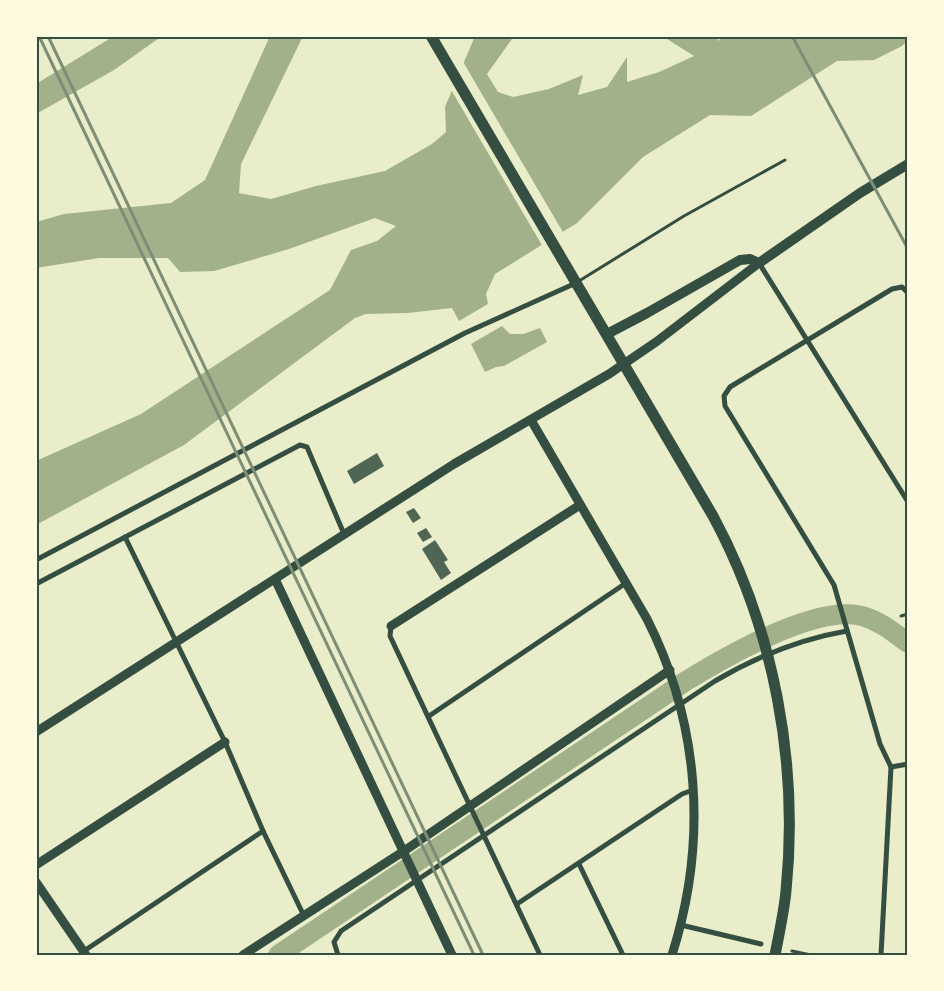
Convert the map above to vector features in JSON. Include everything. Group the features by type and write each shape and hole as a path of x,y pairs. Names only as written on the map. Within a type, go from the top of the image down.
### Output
{"highway":[{"path":"431,36 722,533 758,622 770,666 784,744 788,812 786,892 775,955"}],"main road":[{"path":"607,334 647,314 740,260 750,259 759,263 860,193 908,164"}],"street":[{"path":"36,732 454,464 609,374 759,263 908,502"},
{"path":"36,560 465,333 576,283"},
{"path":"881,955 890,767 880,744 840,602 828,574 724,401 726,391 730,387 892,289 902,287 908,293"},
{"path":"530,420 659,643 681,703 694,790 692,870 681,925 672,955"},
{"path":"36,584 300,445 307,447 344,535"},
{"path":"540,955 390,636 391,626 580,505"},
{"path":"125,537 175,643 225,742 263,831 304,916"},
{"path":"275,579 452,955"},
{"path":"429,716 626,583"},
{"path":"338,955 334,942 341,931 681,703 754,660 794,644 847,631"},
{"path":"243,955 404,851 670,670"},
{"path":"36,865 225,742"},
{"path":"890,767 908,764"},
{"path":"517,904 682,794 694,790"},
{"path":"36,882 85,953 263,831"},
{"path":"579,864 623,955"},
{"path":"681,925 761,944"}],"lane":[{"path":"576,283 684,216 785,160"},
{"path":"901,616 908,614"},
{"path":"792,951 811,955"}],"shaded area":[{"path":"114,36 162,36 114,70 36,114 36,84"},
{"path":"270,36 303,36 241,164 239,193 271,199 316,186 385,171 432,144 446,132 445,107 475,36 514,36 487,74 498,92 513,97 549,89 583,75 578,95 607,87 627,57 627,82 659,72 694,56 667,39 667,36 716,36 718,41 723,36 908,36 908,40 902,46 874,60 837,61 751,116 710,115 643,157 577,223 495,274 486,294 488,304 459,321 452,308 408,313 366,314 355,318 184,445 36,525 36,461 141,414 330,290 351,250 377,241 396,226 375,218 289,249 214,271 180,272 168,258 99,258 36,268 36,222 64,214 171,203 205,180"},
{"path":"502,326 510,334 523,334 540,328 547,342 504,366 485,372 471,344"}],"pier":[{"path":"462,60 564,234 543,247 450,88"}],"building":[{"path":"377,453 384,466 354,484 347,471"},
{"path":"414,508 421,518 413,523 406,512"},
{"path":"426,528 432,537 423,542 417,533"},
{"path":"435,540 448,560 444,562 451,573 441,580 422,549"}],"waterway":[{"path":"278,955 686,681 723,659 771,635 796,625 843,614 862,616 875,621 908,643"}],"railway":[{"path":"39,36 474,955"},
{"path":"48,36 483,955"},
{"path":"792,36 908,249"}]}
